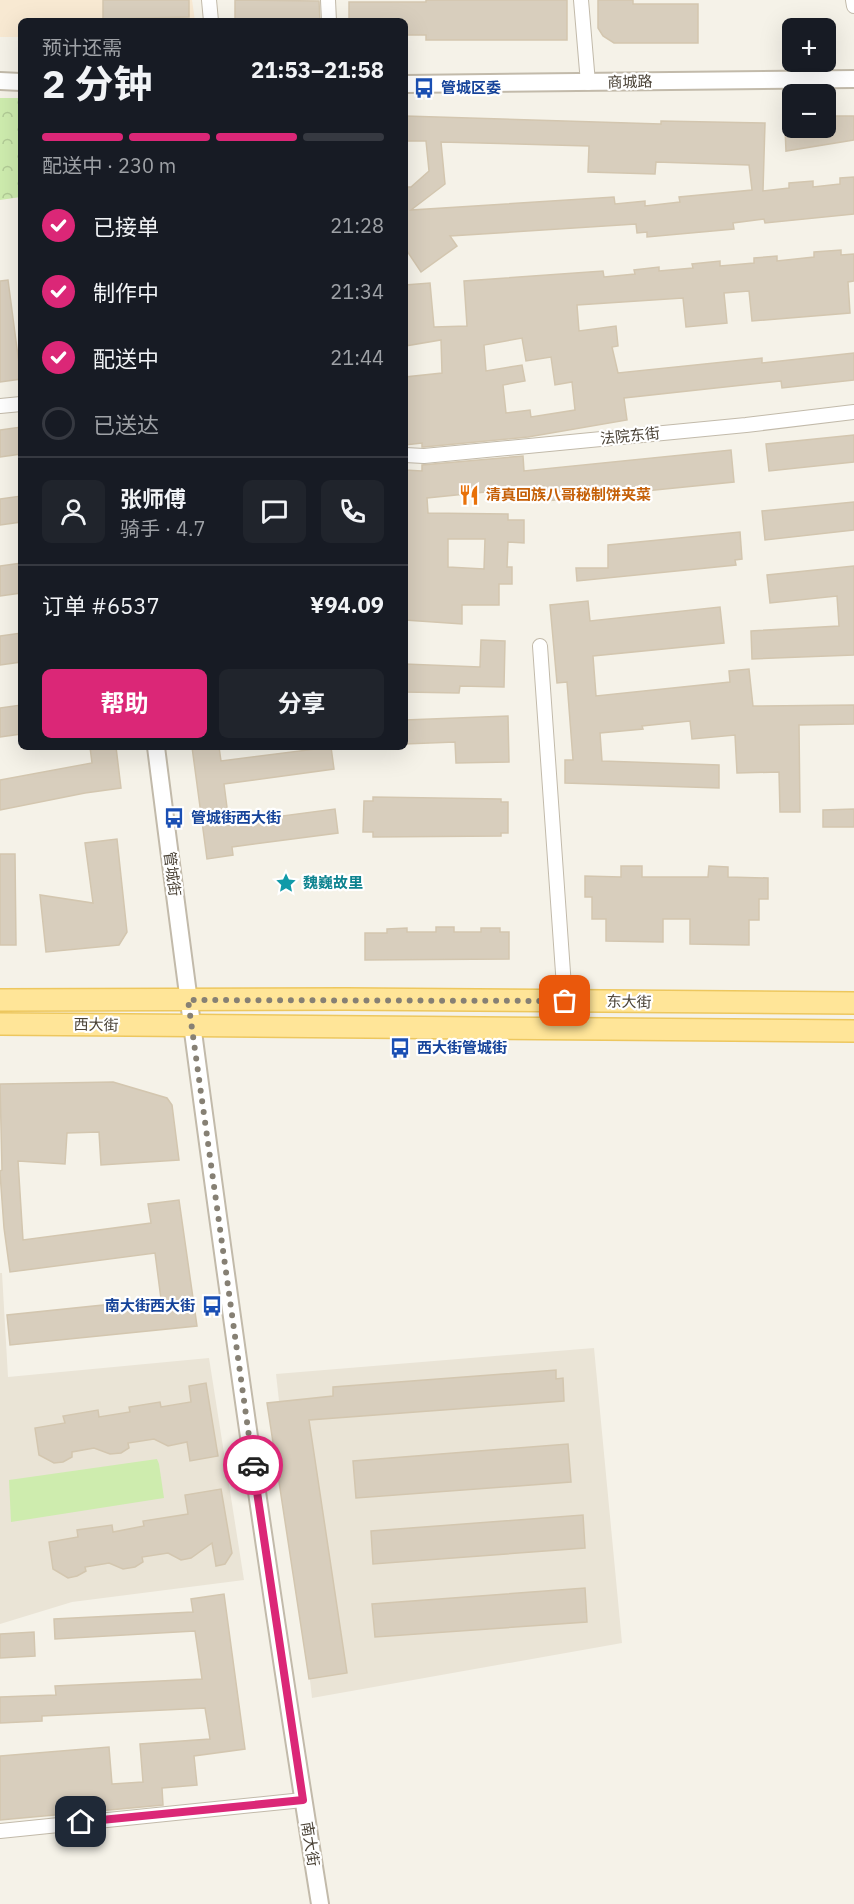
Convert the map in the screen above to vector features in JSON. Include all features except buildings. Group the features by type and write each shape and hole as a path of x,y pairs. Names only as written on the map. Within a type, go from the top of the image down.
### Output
{"main road":[{"name":"西大街","path":"0,1000 188,1000"},
{"name":"东大街","path":"188,1000 854,1003"},
{"name":"西大街","path":"0,1024 191,1025"},
{"name":"东大街","path":"191,1025 854,1031"}],"street":[{"path":"208,0 211,18"},
{"path":"328,0 329,18"},
{"path":"581,0 588,83"},
{"path":"853,0 854,6"},
{"name":"商城路","path":"408,84 854,79"},
{"path":"0,81 18,82"},
{"path":"0,406 18,404"},
{"name":"法院东街","path":"408,455 424,456 550,444 854,412"},
{"path":"540,646 565,1001"},
{"name":"管城街","path":"156,750 188,1000"},
{"name":"南大街","path":"188,1000 320,1904"},
{"path":"0,1831 303,1800"}],"shaded area":[{"path":"0,0 192,0 195,18 18,18 18,37 0,37"},
{"path":"0,1273 2,1273 8,1377 209,1358 244,1580 72,1602 0,1624"},
{"path":"594,1348 622,1643 312,1698 276,1374"}],"green space":[{"path":"0,98 18,98 18,197 0,200"},
{"path":"157,1459 164,1498 11,1522 9,1480"}],"way so far":[{"path":"253,1465 188,1000 565,1001"}],"place":[{"name":"管城区委","path":"424,88"},
{"name":"清真回族八哥秘制饼夹菜","path":"469,495"},
{"name":"管城街西大街","path":"174,818"},
{"name":"魏巍故里","path":"286,883"},
{"name":"西大街管城街","path":"400,1048"},
{"name":"南大街西大街","path":"212,1306"}],"route":[{"path":"81,1822 303,1800 253,1465"}]}
